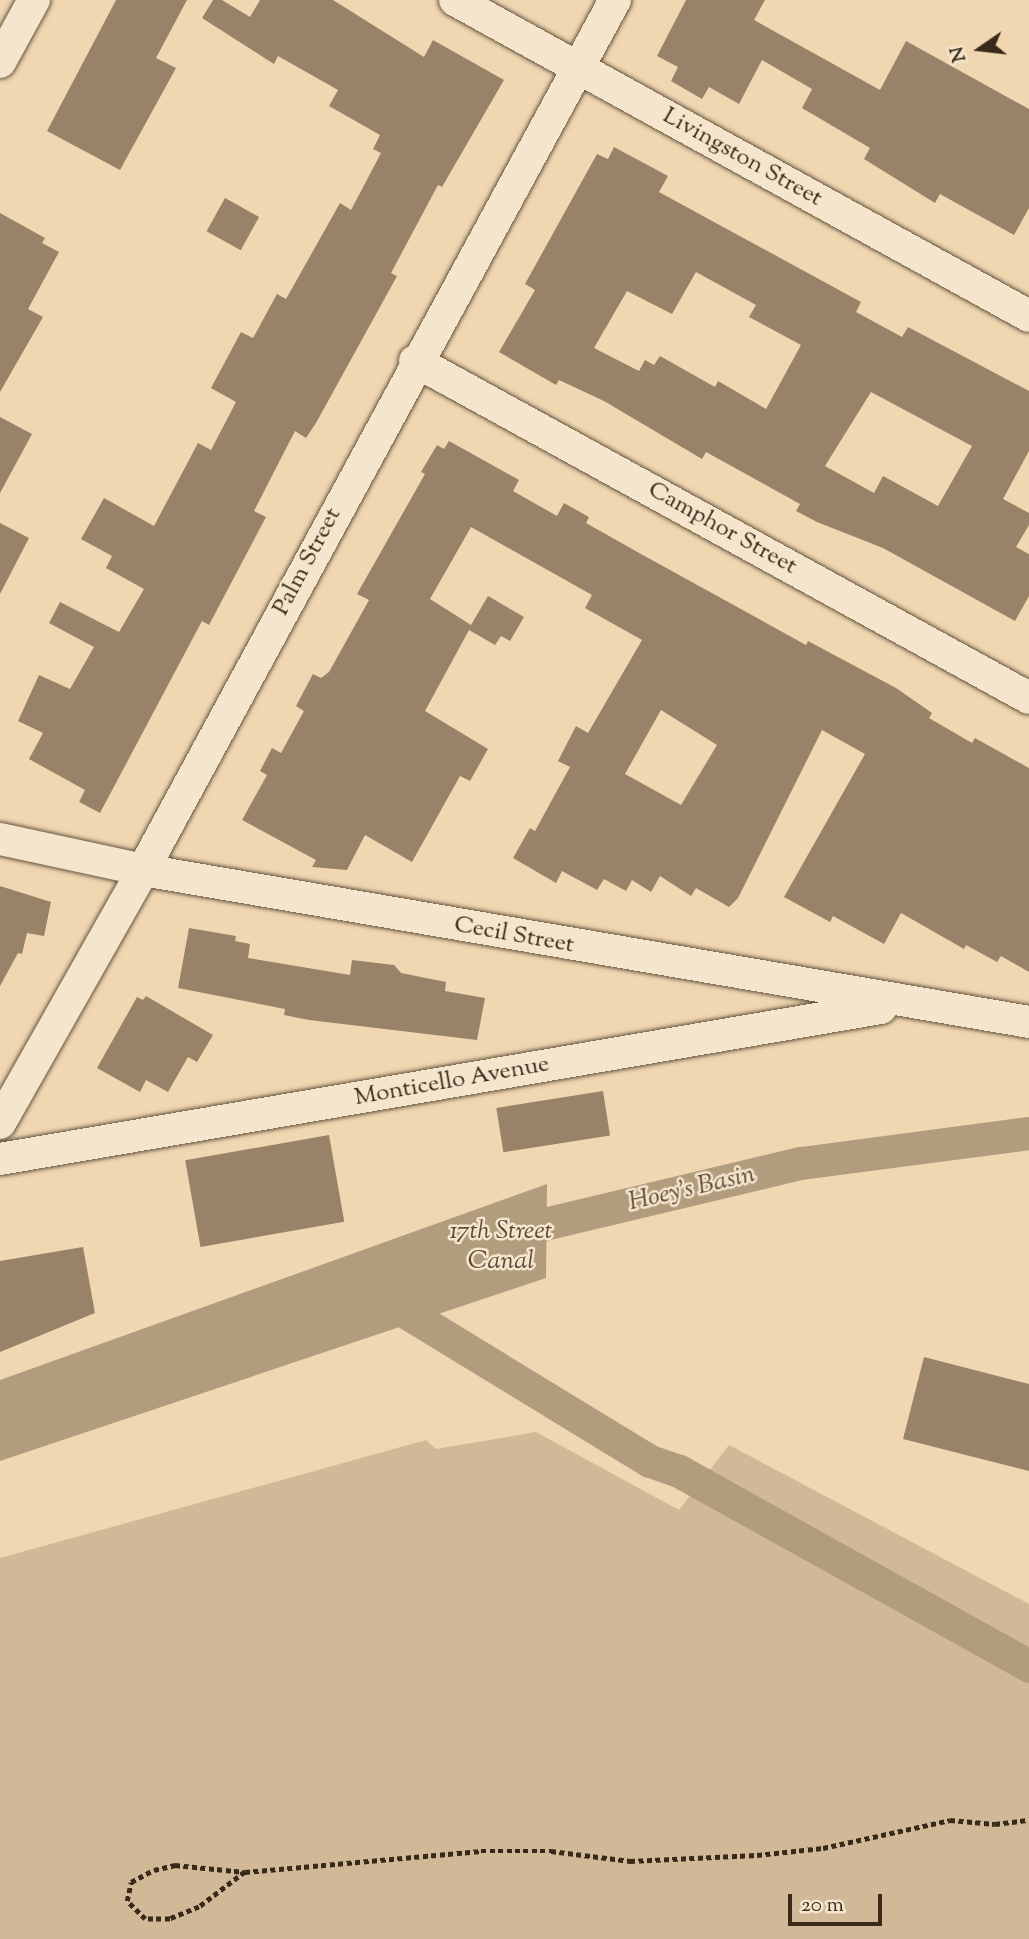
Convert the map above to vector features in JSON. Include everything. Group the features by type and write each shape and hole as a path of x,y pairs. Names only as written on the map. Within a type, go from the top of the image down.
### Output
{"street":[{"path":"0,62 34,0"},
{"name":"Livingston Street","path":"455,0 1027,312"},
{"name":"Palm Street","path":"0,1123 143,870 415,361 615,0"},
{"name":"Camphor Street","path":"415,361 1029,698"},
{"name":"Cecil Street","path":"0,839 143,870 904,1004 1029,1022"},
{"name":"Monticello Avenue","path":"0,1159 904,1004"}],"path":[{"path":"245,1872 199,1907 170,1919 145,1919 127,1901 131,1882 154,1870 176,1865 245,1872 481,1851 551,1851 630,1861 757,1855 823,1848 950,1821 995,1824 1029,1820"}],"shaded area":[{"path":"536,1432 679,1510 729,1445 1029,1604 1029,1939 0,1939 0,1558 426,1440 436,1449"}],"water":[{"name":"17th Street Canal","path":"547,1184 546,1278 0,1461 0,1380"}],"building":[{"path":"116,0 187,0 156,58 176,68 120,170 47,131"},
{"path":"213,0 222,0 250,17 260,0 333,0 424,57 433,40 504,80 442,187 438,185 391,273 397,276 316,423 306,438 295,431 254,511 266,517 209,625 202,621 100,813 79,802 85,790 29,759 43,733 18,721 39,675 70,689 94,647 49,623 60,602 119,632 144,589 106,568 112,556 81,539 104,498 154,526 198,443 211,450 236,402 211,388 241,332 253,338 277,294 286,299 340,203 351,210 381,153 373,149 380,135 329,106 338,90 278,56 274,64 202,18"},
{"path":"686,0 765,0 754,20 880,90 906,41 1029,109 1029,208 1014,235 940,194 935,203 864,159 870,148 802,108 812,89 762,60 739,104 709,87 702,99 671,81 678,67 657,56"},
{"path":"614,147 668,176 659,192 861,302 856,312 902,337 908,327 1029,391 1029,451 1003,499 1029,513 1029,525 1016,547 1029,554 1029,596 1015,621 883,548 796,511 800,504 706,452 702,459 604,401 559,380 556,385 499,352 535,290 525,284 597,154 608,159","holes":["696,272 756,305 749,317 801,345 766,409 718,381 715,387 660,356 654,365 645,360 639,371 594,348 627,291 672,314","871,392 972,446 938,506 883,476 874,493 825,466"]},
{"path":"225,198 259,217 241,250 207,231"},
{"path":"0,213 45,238 42,243 59,252 28,309 43,317 0,392"},
{"path":"0,417 32,434 0,493"},
{"path":"449,441 519,480 513,491 557,516 564,503 589,517 586,523 641,554 806,645 808,641 896,688 932,713 929,718 972,743 975,738 1029,768 1029,972 1001,956 997,962 966,945 964,949 901,913 884,944 833,916 830,922 784,897 865,754 822,730 738,898 729,907 696,888 691,896 660,876 651,892 632,880 626,891 604,879 597,890 562,871 556,883 513,858 530,828 535,831 570,767 558,761 576,726 588,733 642,640 585,608 592,595 471,527 430,599 471,625 488,596 524,617 510,641 501,636 495,645 469,630 425,711 488,749 470,781 460,776 412,862 365,835 347,870 312,867 316,860 242,820 267,775 260,771 272,748 281,753 304,711 296,706 313,674 321,678 329,672 369,600 357,594 425,474 421,472 437,445 444,449","holes":["661,710 717,745 681,805 625,774"]},
{"path":"0,523 29,538 0,594"},
{"path":"0,886 51,902 44,936 27,933 22,954 18,953 0,986"},
{"path":"189,928 236,936 235,941 250,944 248,958 350,975 352,960 394,965 401,973 446,982 445,991 485,998 477,1040 309,1020 284,1015 285,1009 178,988"},
{"path":"146,996 213,1035 197,1062 188,1057 168,1092 146,1080 140,1092 97,1068 137,997 143,1000"},
{"path":"603,1091 610,1135 503,1152 496,1108"},
{"path":"329,1135 344,1222 200,1247 185,1160"},
{"path":"83,1247 95,1313 0,1352 0,1261"},
{"path":"924,1357 1029,1384 1029,1471 903,1439"}],"waterway":[{"name":"Hoey's Basin","path":"504,1238 544,1224 801,1163 1029,1133"},
{"path":"381,1297 650,1461 679,1471 1029,1666"}]}
